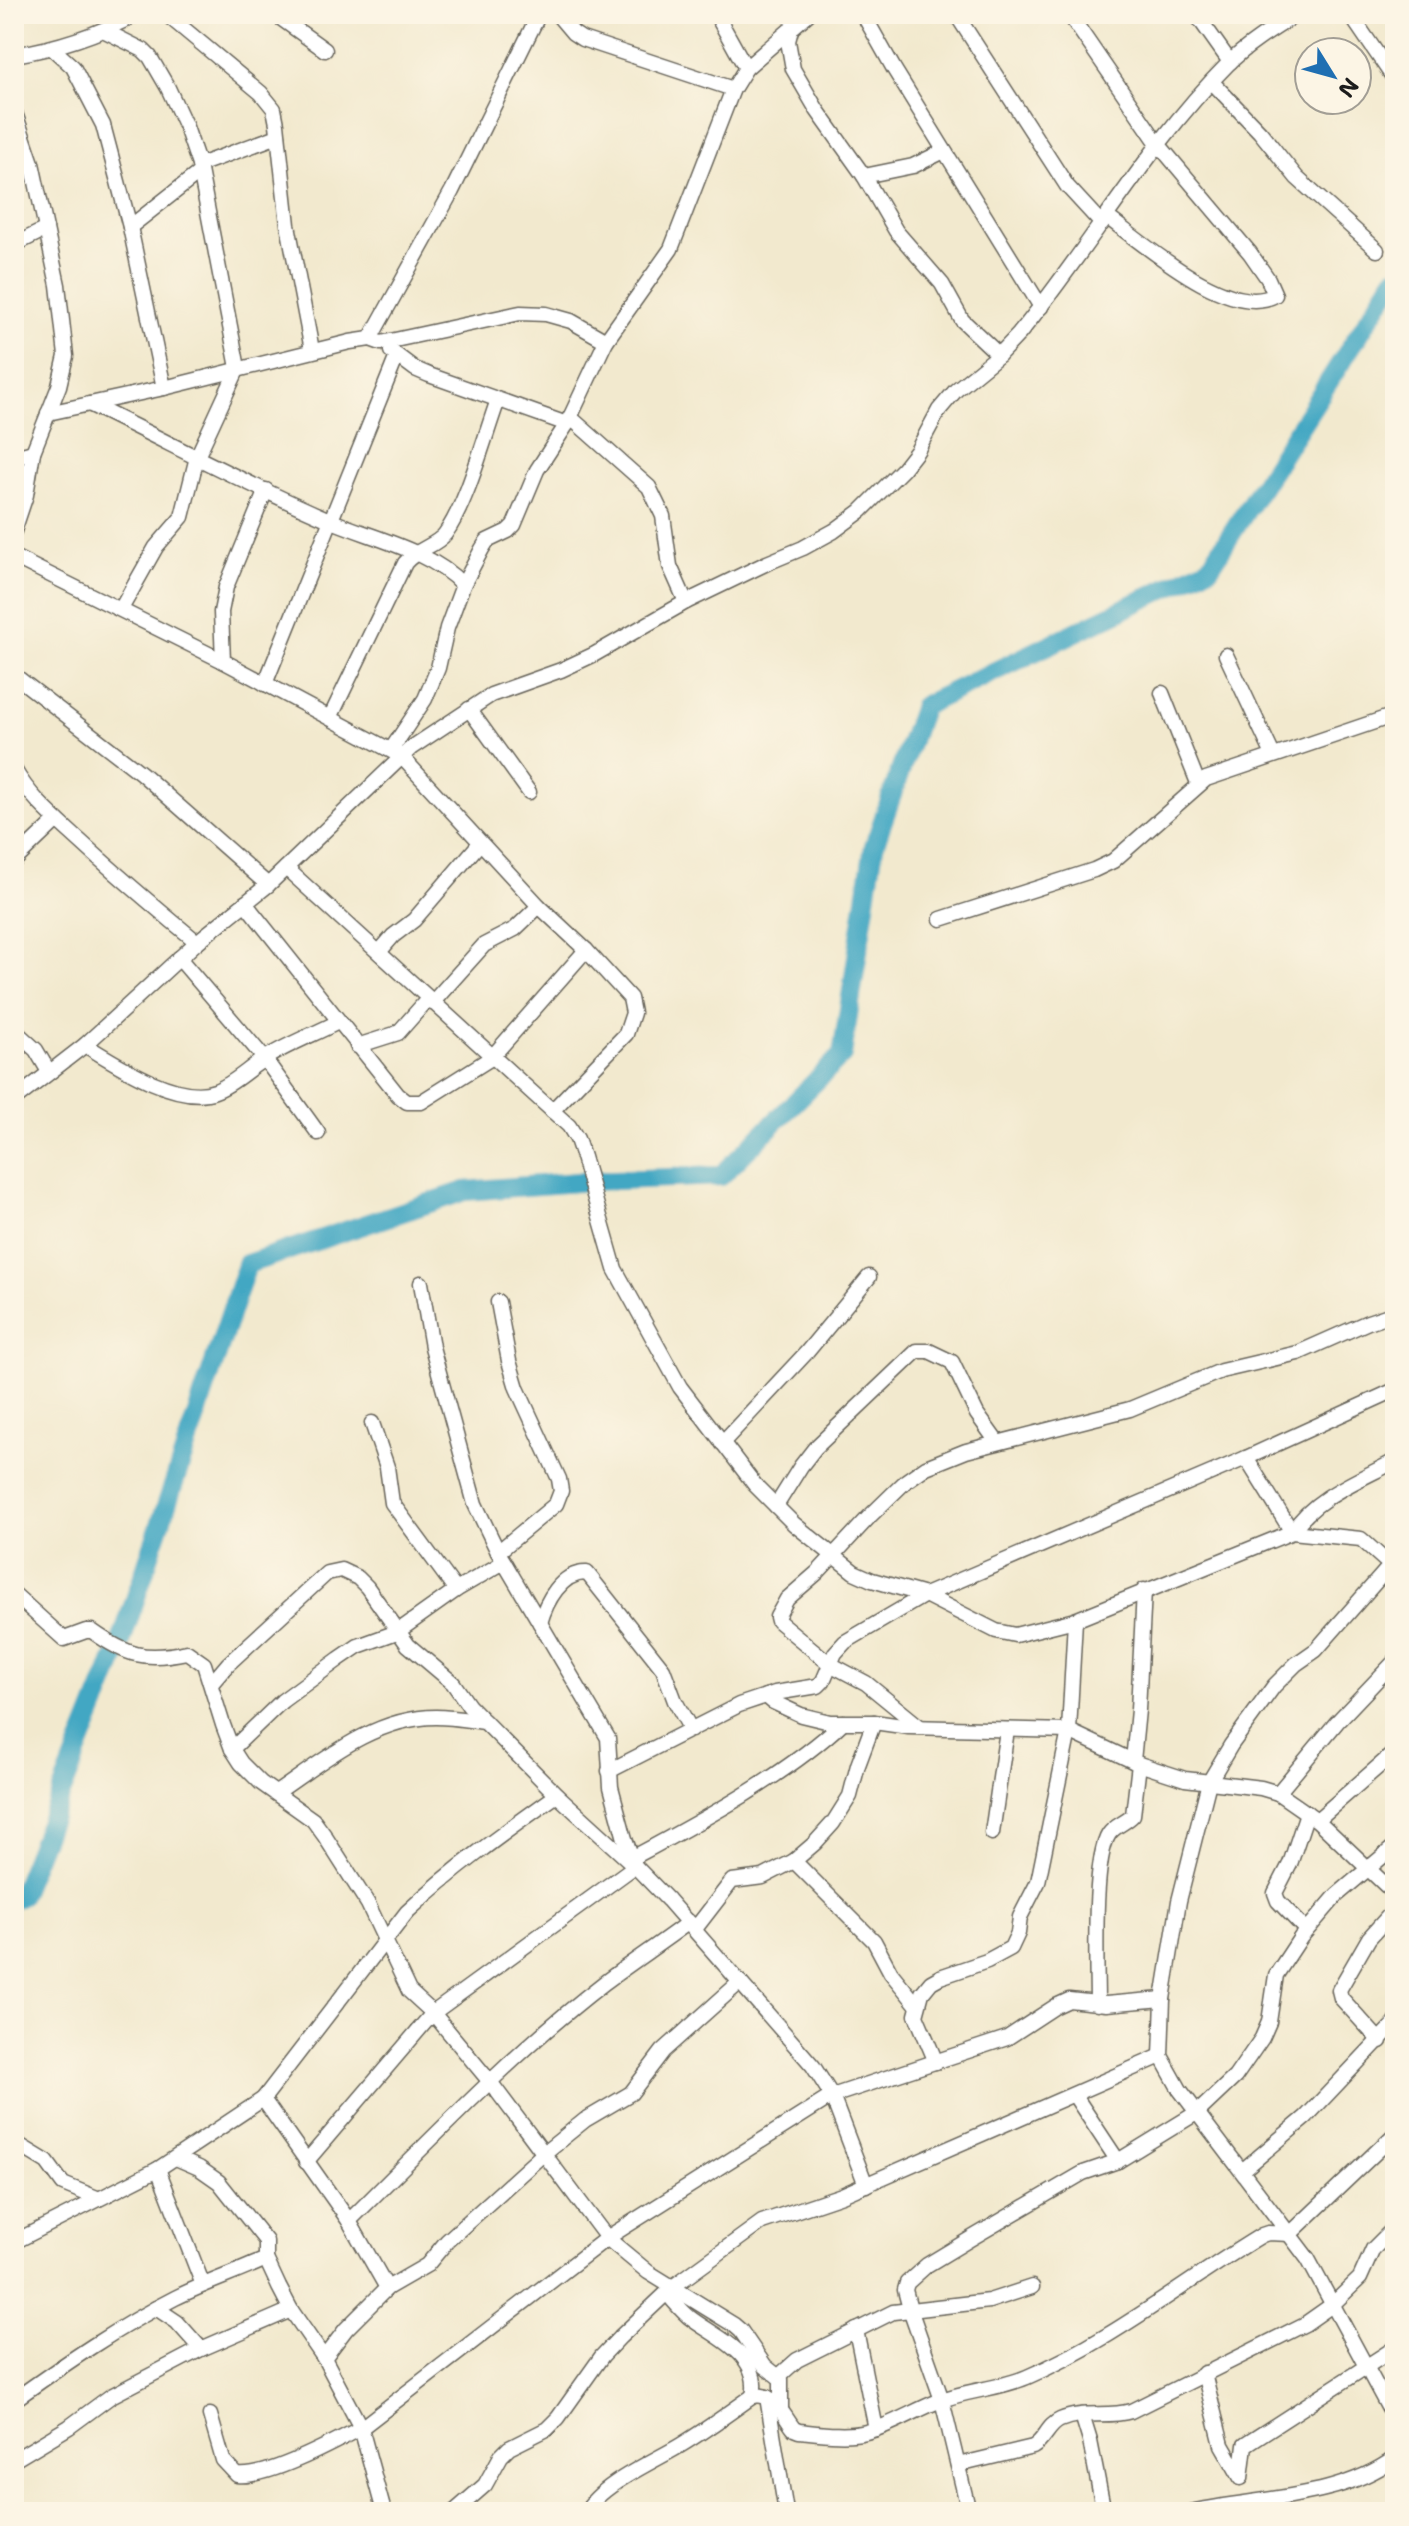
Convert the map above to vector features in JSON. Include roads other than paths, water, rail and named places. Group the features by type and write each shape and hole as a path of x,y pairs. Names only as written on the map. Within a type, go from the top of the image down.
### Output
{"street":[{"path":"14,55 53,49 105,31 137,14"},
{"path":"166,14 261,93 274,109 288,225 312,350"},
{"path":"275,14 325,50"},
{"path":"375,341 539,14"},
{"path":"557,14 582,39 733,89"},
{"path":"716,14 746,68"},
{"path":"396,753 434,679 463,585 487,541 514,525 537,470 568,421 606,341 671,249 733,89 746,68 808,14"},
{"path":"863,14 1041,307"},
{"path":"956,14 1067,186 1104,220 1212,291 1240,298 1275,295 1250,253 1159,145 1069,14"},
{"path":"1196,14 1230,62"},
{"path":"14,1100 85,1045 197,942 268,885 396,753 491,695 561,670 595,654 686,602 803,548 861,511 903,469 917,451 939,410 956,390 999,355 1041,307 1159,145 1212,82 1230,62 1297,14"},
{"path":"1350,14 1395,80"},
{"path":"792,26 788,41 793,69 817,110 864,176 896,231 942,284 962,320 999,355"},
{"path":"105,31 143,50 150,57 186,127 200,169 238,368 197,457 182,517 156,547 121,609"},
{"path":"53,49 73,67 103,125 130,227 164,388"},
{"path":"1212,82 1260,132 1297,178 1377,250"},
{"path":"14,110 28,147 66,338 63,372 33,452 26,495 14,531"},
{"path":"130,227 200,169 278,136"},
{"path":"864,176 913,166 944,151"},
{"path":"14,245 46,229"},
{"path":"48,413 164,388 312,350 520,313 546,314 571,321 606,341"},
{"path":"375,341 429,375 568,421 649,487 663,516 670,566 686,602"},
{"path":"265,684 397,356"},
{"path":"444,569 442,538 460,505 498,400"},
{"path":"89,404 331,521 413,552 444,569 463,585"},
{"path":"14,457 33,452"},
{"path":"223,661 221,612 226,587 266,490"},
{"path":"330,718 397,575 413,552 442,538"},
{"path":"14,557 223,661 396,753 630,998 633,1013 626,1034 552,1111"},
{"path":"1226,655 1273,755"},
{"path":"14,675 141,773 268,885"},
{"path":"1162,693 1198,783"},
{"path":"469,709 529,792"},
{"path":"941,919 1094,870 1113,861 1198,783 1395,715"},
{"path":"14,769 28,792 57,820 197,942"},
{"path":"14,861 57,820"},
{"path":"380,951 414,920 480,843"},
{"path":"286,868 569,1126 577,1139 615,1269 680,1387 755,1485 833,1557 854,1572 925,1595 983,1626 1015,1635 1075,1620 1292,1532 1361,1539 1391,1568 1316,1650 1274,1686 1231,1745 1209,1782 1179,1901 1163,1999 1161,2056 1169,2075 1308,2259 1395,2420"},
{"path":"245,903 398,1095 414,1103 450,1085 491,1058 586,950"},
{"path":"357,1046 398,1033 484,945 515,929 539,906"},
{"path":"179,958 264,1058 318,1133"},
{"path":"85,1045 132,1075 194,1093 215,1091 264,1058 338,1022"},
{"path":"14,1030 36,1050 49,1072"},
{"path":"722,1443 807,1352 869,1277"},
{"path":"421,1283 432,1347 475,1504 501,1557 608,1738 611,1752 609,1771 618,1817 634,1862"},
{"path":"232,1749 306,1682 358,1646 397,1632 501,1557 556,1504 561,1491 559,1479 517,1388 498,1302"},
{"path":"920,1727 866,1683 830,1664 777,1617 787,1599 916,1474 946,1458 1130,1409 1221,1371 1298,1353 1395,1313"},
{"path":"776,1506 815,1448 917,1351 929,1351 952,1362 977,1414 997,1442"},
{"path":"609,1771 739,1705 766,1696 818,1686 835,1653 845,1642 925,1595 1246,1458 1395,1390"},
{"path":"372,1423 387,1467 392,1503 456,1590"},
{"path":"1246,1458 1292,1532"},
{"path":"1292,1532 1318,1504 1395,1461"},
{"path":"211,1684 228,1664 327,1573 335,1570 350,1573 367,1587 397,1632 419,1655 453,1683 485,1722 557,1795 634,1862 813,2066 832,2096 866,2185"},
{"path":"540,1623 545,1606 560,1585 578,1573 587,1573 663,1669 675,1701 691,1730"},
{"path":"1097,2004 1097,1903 1104,1846 1116,1826 1133,1815 1144,1590"},
{"path":"14,1594 64,1639 92,1631 137,1657 187,1652 204,1664 228,1664"},
{"path":"936,2062 919,2027 917,2005 931,1982 1003,1954 1016,1940 1020,1917 1038,1882 1069,1731 1075,1620"},
{"path":"1278,1793 1337,1722 1395,1661"},
{"path":"204,1664 232,1749 248,1771 313,1820 324,1835 359,1888 409,1991 433,2013 491,2083 607,2238 671,2290 741,2331 765,2366 779,2376 783,2385 781,2409"},
{"path":"766,1696 801,1715 830,1722 1069,1731 1136,1762 1185,1779 1241,1784 1278,1793 1312,1816 1395,1894"},
{"path":"276,1793 361,1737 393,1725 434,1717 485,1722"},
{"path":"306,2162 433,2013 634,1862 799,1759 843,1722"},
{"path":"349,2221 491,2083 603,1984 692,1926 732,1881 763,1877 794,1861 815,1843 844,1807 874,1722"},
{"path":"992,1833 1007,1730"},
{"path":"1306,1930 1278,1901 1275,1893 1312,1816 1395,1752"},
{"path":"14,2242 158,2169 263,2099 407,1912 498,1836 557,1795"},
{"path":"969,2512 942,2400 910,2309 905,2290 907,2283 927,2265 1083,2173 1118,2161 1198,2112 1235,2077 1262,2038 1269,2022 1276,1975 1306,1930 1337,1895 1395,1846"},
{"path":"794,1861 874,1941 898,1983 917,2005"},
{"path":"1380,2041 1341,1998 1339,1990 1369,1938 1395,1909"},
{"path":"324,2358 346,2329 387,2288 427,2265 447,2241 585,2120 631,2093 663,2051 740,1982"},
{"path":"210,2415 223,2460 237,2475 246,2476 319,2450 361,2428 607,2238 832,2096 1007,2038 1069,2000 1097,2004 1163,1999"},
{"path":"1242,2171 1306,2117 1395,2023"},
{"path":"454,2512 485,2485 509,2448 547,2429 558,2418 602,2356 671,2290 762,2222 866,2185 1161,2056"},
{"path":"1075,2096 1118,2161"},
{"path":"263,2099 349,2221 387,2288"},
{"path":"760,2397 781,2409 799,2431 858,2433 876,2429 942,2400 1029,2376 1112,2333 1262,2235 1290,2234 1395,2134"},
{"path":"14,2142 47,2162 63,2184 97,2198"},
{"path":"176,2158 199,2168 219,2182 266,2241 266,2259 291,2310 324,2358 361,2428 384,2512"},
{"path":"158,2169 203,2285"},
{"path":"958,2465 1033,2447 1040,2443 1057,2421 1082,2415 1116,2415 1131,2411 1305,2324 1332,2305 1360,2278 1373,2249 1395,2227"},
{"path":"14,2400 73,2358 156,2308 266,2259"},
{"path":"779,2376 797,2360 893,2312 989,2301 1032,2287"},
{"path":"671,2290 689,2317 741,2353 760,2397 786,2512"},
{"path":"173,2299 177,2322"},
{"path":"156,2308 177,2322 201,2349"},
{"path":"14,2460 69,2427 111,2396 201,2349 291,2310"},
{"path":"856,2330 876,2429"},
{"path":"1241,2478 1245,2445 1395,2348"},
{"path":"1204,2373 1222,2445 1241,2478 1247,2501"},
{"path":"586,2512 598,2496 625,2478 760,2397"},
{"path":"1082,2415 1104,2512"},
{"path":"1191,2512 1326,2490 1377,2471 1395,2458"},
{"path":"1377,2471 1395,2474"}],"waterway":[{"path":"14,1899 20,1896 118,1651 247,1264 465,1191 589,1181 721,1176 842,1055 874,846 923,706 1210,567 1395,278"}]}
